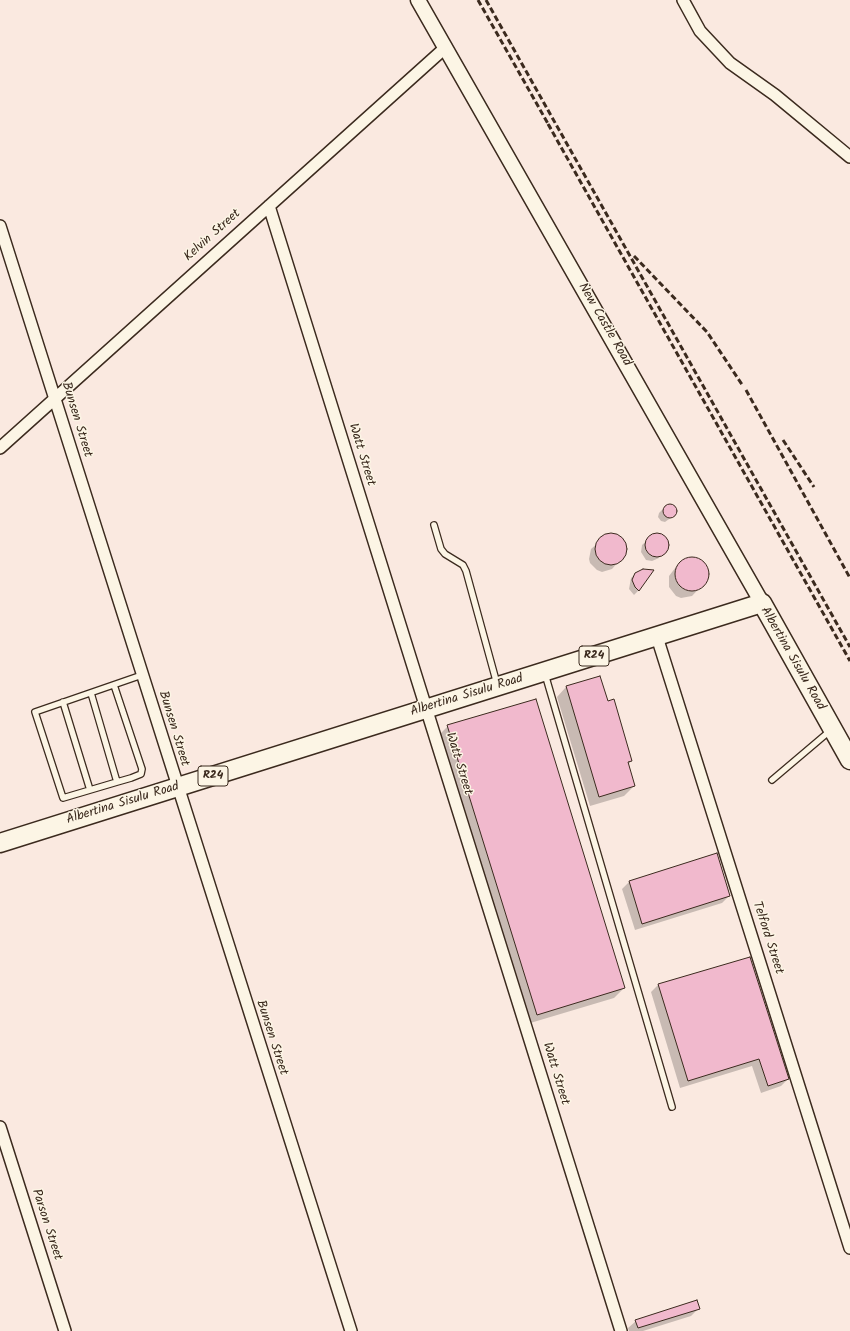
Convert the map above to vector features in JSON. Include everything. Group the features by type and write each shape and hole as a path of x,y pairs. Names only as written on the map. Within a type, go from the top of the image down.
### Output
{"main road":[{"name":"Albertina Sisulu Road","path":"0,842 177,788 762,603 850,760"}],"street":[{"name":"New Castle Road","path":"418,0 762,603"},
{"path":"683,0 700,31 730,63 775,95 850,157"},
{"name":"Kelvin Street","path":"0,448 232,237 269,206 446,47"},
{"name":"Watt Street","path":"269,206 621,1331"},
{"name":"Bunsen Street","path":"0,226 350,1331"},
{"name":"Telford Street","path":"657,637 850,1248"},
{"name":"Parson Street","path":"0,1127 65,1331"}],"lane":[{"path":"434,525 441,548 445,554 463,565 466,571 498,686"},
{"path":"544,672 672,1107"},
{"path":"114,685 142,769 141,774 63,798 36,712 142,675"},
{"path":"90,693 117,782"},
{"path":"63,702 90,790"},
{"path":"772,780 832,728"}],"building":[{"path":"667,504 673,504 677,508 677,514 673,518 667,518 663,514 663,508"},
{"path":"611,533 617,534 624,540 627,549 626,555 620,562 611,565 605,564 598,558 595,549 596,543 602,536"},
{"path":"657,533 665,537 669,545 665,553 657,557 649,553 645,545 649,537"},
{"path":"689,557 695,557 699,558 706,564 709,574 708,581 702,588 695,591 689,591 685,590 678,584 675,577 675,571 676,567 682,560"},
{"path":"643,569 654,570 639,591 635,587 632,580 635,573"},
{"path":"600,676 608,701 614,699 632,761 628,762 635,786 599,797 566,686"},
{"path":"536,699 625,988 537,1015 447,725"},
{"path":"717,853 730,896 642,924 629,881"},
{"path":"750,957 789,1079 768,1086 759,1059 688,1081 658,984"},
{"path":"697,1300 700,1309 638,1328 635,1320"}],"railway":[{"path":"478,0 551,129"},
{"path":"486,0 850,647"},
{"path":"548,124 850,661"},
{"path":"634,256 707,332 743,386"},
{"path":"746,390 850,578"},
{"path":"783,440 814,487"}]}
